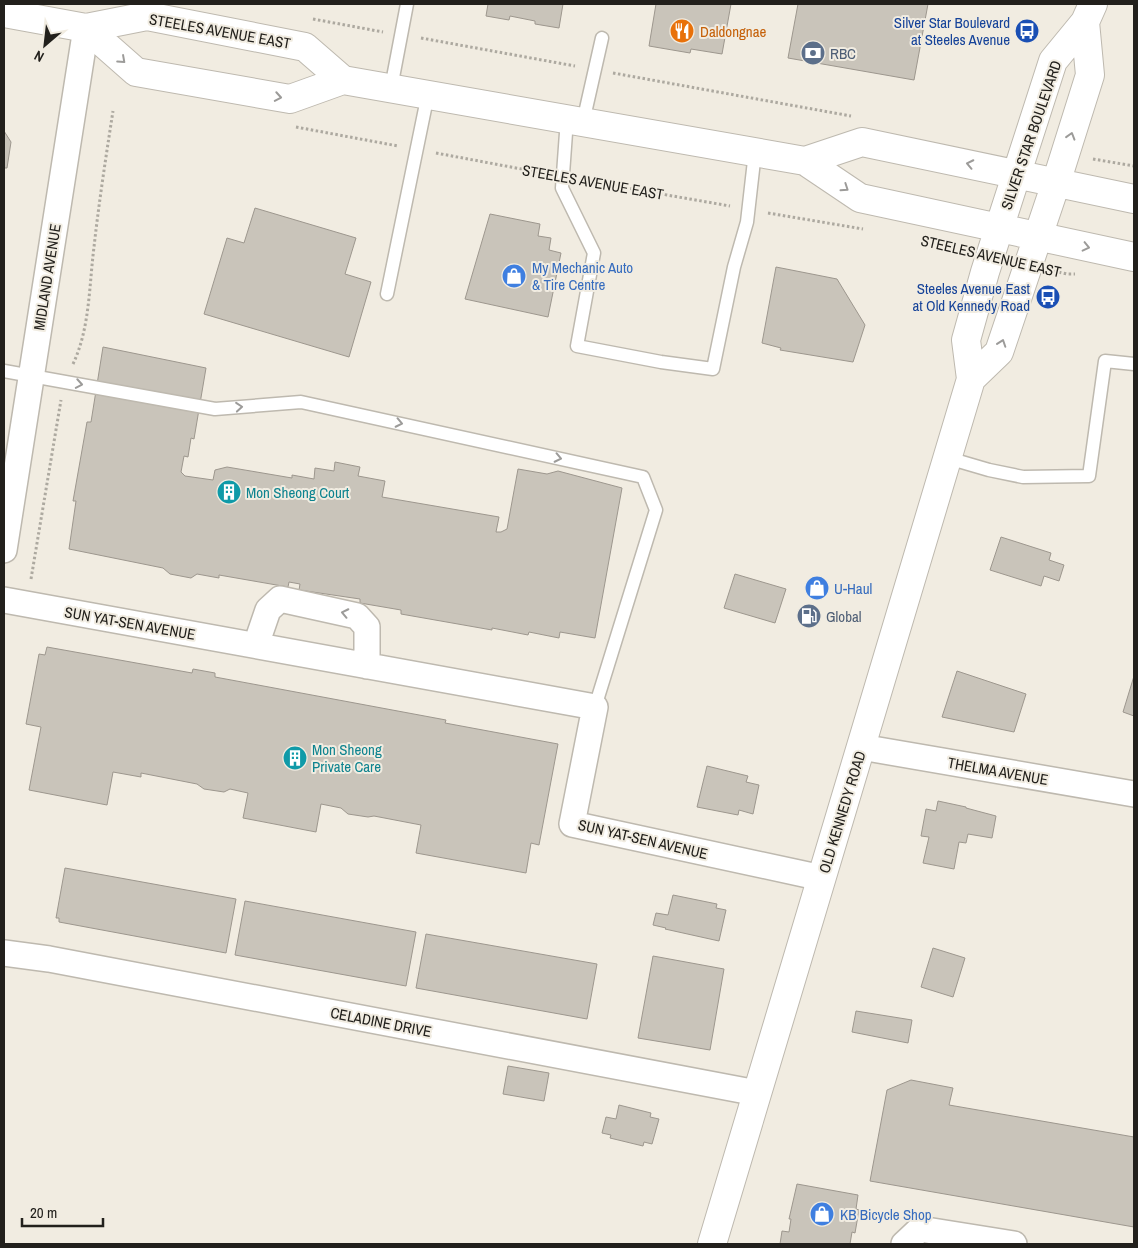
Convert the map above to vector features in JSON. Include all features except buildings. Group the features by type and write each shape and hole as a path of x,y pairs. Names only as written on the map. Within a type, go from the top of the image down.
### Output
{"main road":[{"name":"STEELES AVENUE EAST","path":"4,13 147,16 305,47 343,80"},
{"name":"SILVER STAR BOULEVARD","path":"1056,183 1090,75 1089,13"},
{"name":"SILVER STAR BOULEVARD","path":"1000,227 1053,61 1089,13"},
{"name":"STEELES AVENUE EAST","path":"88,16 136,72 290,99 343,80 805,161 860,198 1134,257"},
{"name":"STEELES AVENUE EAST","path":"805,161 862,142 1134,199"},
{"name":"OLD KENNEDY ROAD","path":"971,379 999,352 1056,183"},
{"name":"OLD KENNEDY ROAD","path":"712,1244 971,379 966,340 1000,227"}],"street":[{"name":"MIDLAND AVENUE","path":"4,550 88,16"},
{"path":"256,646 268,610 280,599 357,616 367,628 367,666"},
{"name":"SUN YAT-SEN AVENUE","path":"15,602 595,707 572,824 822,878"},
{"name":"THELMA AVENUE","path":"861,747 1134,794"},
{"name":"CELADINE DRIVE","path":"4,953 59,961 757,1093"},
{"path":"904,1244 920,1229 1014,1244"}],"lane":[{"path":"391,88 407,4"},
{"path":"602,38 595,69 575,120 562,176 562,188 594,253 577,346 660,362 713,369 748,210 755,152"},
{"path":"387,294 428,94"},
{"path":"948,458 989,470 1023,476 1089,476 1105,361 1134,364"},
{"path":"4,371 215,409 302,402 643,477 656,510 595,707"}],"path":[{"name":"STEELES AVENUE EAST","path":"304,18 853,117"},
{"path":"15,602 64,382 80,349 85,331 112,111"},
{"name":"STEELES AVENUE EAST","path":"293,126 871,231"},
{"path":"1066,154 1134,166"},
{"name":"STEELES AVENUE EAST","path":"1029,266 1067,274 1081,274"}],"place":[{"name":"Daldongnae","path":"682,31"},
{"name":"Silver Star Boulevard at Steeles Avenue","path":"1027,31"},
{"name":"RBC","path":"813,53"},
{"name":"My Mechanic Auto & Tire Centre","path":"514,276"},
{"name":"Steeles Avenue East at Old Kennedy Road","path":"1048,297"},
{"name":"Mon Sheong Court","path":"229,492"},
{"name":"U-Haul","path":"817,588"},
{"name":"Global","path":"809,616"},
{"name":"Mon Sheong Private Care","path":"295,758"},
{"name":"KB Bicycle Shop","path":"822,1214"}]}
